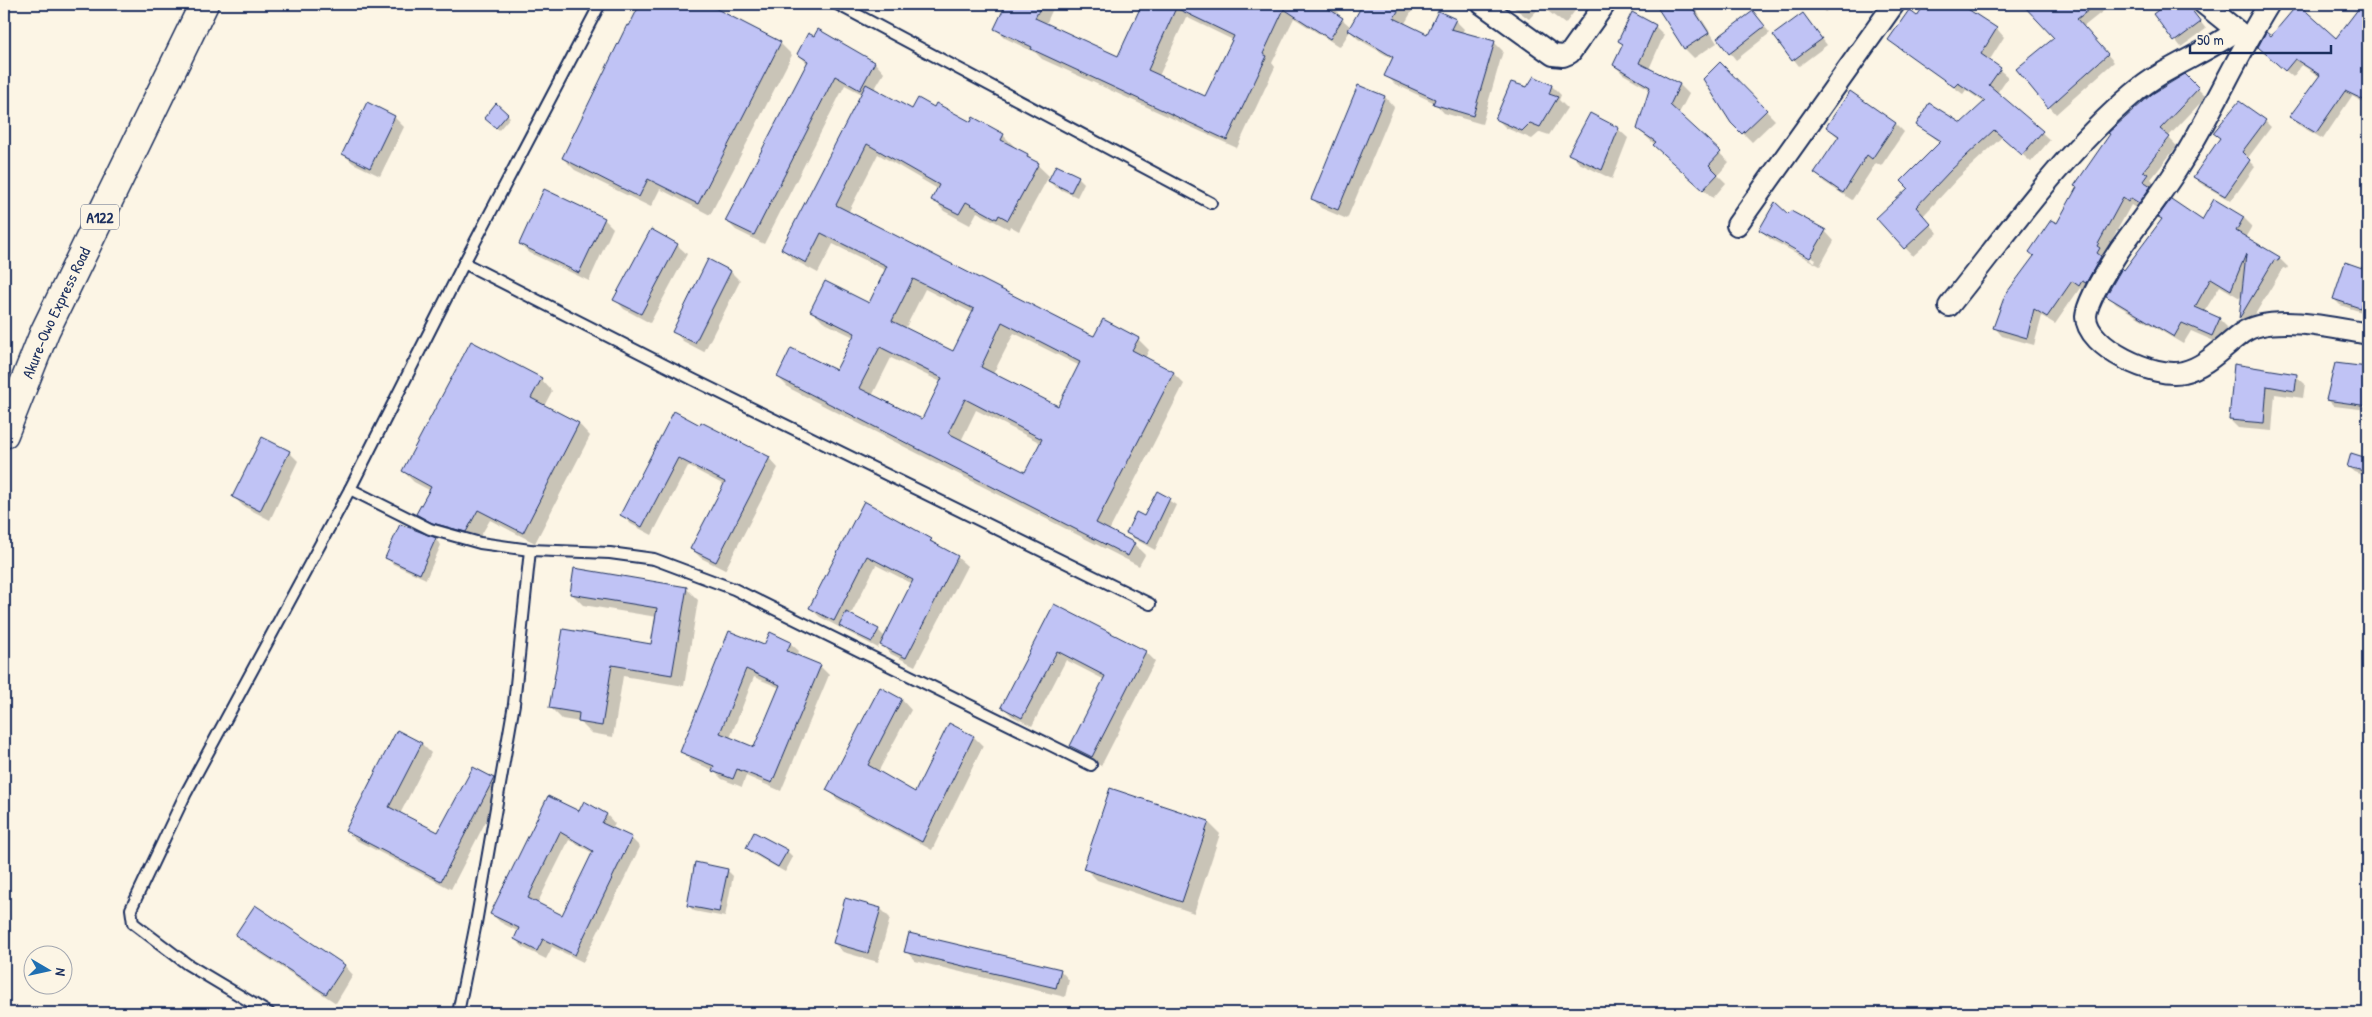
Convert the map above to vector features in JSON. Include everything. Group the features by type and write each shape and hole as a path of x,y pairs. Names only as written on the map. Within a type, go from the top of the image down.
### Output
{"highway":[{"name":"Akure-Owo Express Road","path":"4,434 45,331 204,4"}],"street":[{"path":"1482,4 1554,55 1563,56 1570,53 1605,4"},
{"path":"1737,225 1894,4"},
{"path":"2204,4 2242,34"},
{"path":"2269,4 2242,34 2177,169 2111,262 2096,290 2086,316 2090,332 2102,346 2130,361 2165,374 2183,372 2209,360 2244,332 2274,323 2305,323 2368,334"},
{"path":"1950,306 2042,189 2091,134 2133,94 2164,71 2221,42 2242,34"}],"lane":[{"path":"268,1013 187,964 133,923 131,909 185,794 350,489 464,263 600,4"},
{"path":"837,4 1211,203"},
{"path":"464,263 694,380 1150,604"},
{"path":"350,489 430,529 480,543 530,550 610,553 654,559 734,589 1091,765"},
{"path":"458,1013 476,923 514,704 530,550"}],"building":[{"path":"640,4 707,4 781,42 698,204 648,179 639,197 562,158 627,25 629,26"},
{"path":"1006,4 1042,4 1035,18 1118,56 1142,4 1321,4 1343,18 1330,39 1284,9 1263,54 1267,56 1227,140 1031,49 1032,47 994,29","holes":["1176,8 1234,36 1205,96 1148,70"]},
{"path":"1363,4 1402,4 1394,18 1427,34 1438,11 1456,19 1451,29 1495,41 1473,116 1433,104 1435,99 1384,76 1393,57 1348,30"},
{"path":"1655,4 1690,4 1709,33 1684,49"},
{"path":"1925,4 1960,4 1997,28 1981,54 2001,68 1989,85 2043,131 2022,155 1994,130 1951,170 1916,207 1931,224 1904,249 1876,218 1908,188 1901,181 1941,141 1916,125 1929,103 1961,123 1985,101 1958,83 1954,87 1888,40 1909,10 1917,16"},
{"path":"2022,4 2097,4 2077,19 2108,54 2048,108 2016,69 2054,38"},
{"path":"2166,4 2187,4 2201,22 2174,42 2153,14"},
{"path":"2298,4 2336,38 2362,4 2368,4 2368,102 2345,91 2316,133 2289,117 2320,75 2295,59 2285,71 2258,47 2266,32 2271,36"},
{"path":"1753,11 1765,26 1729,54 1717,38"},
{"path":"1632,12 1656,25 1639,63 1680,84 1670,105 1721,152 1709,165 1718,174 1703,190 1653,145 1656,142 1637,129 1650,87 1613,65 1623,44 1618,41"},
{"path":"1803,13 1822,39 1792,61 1773,35"},
{"path":"818,29 875,62 860,90 835,76 754,235 725,221 808,61 797,54 808,33 814,36"},
{"path":"1720,62 1767,110 1742,134 1731,123 1703,79"},
{"path":"2185,74 2199,88 2160,129 2170,137 2143,171 2148,174 2143,181 2151,186 2139,203 2131,198 2128,202 2123,198 2097,246 2100,248 2097,253 2101,256 2086,283 2082,281 2079,286 2072,281 2047,317 2034,309 2027,338 1993,328 2005,295 2034,256 2029,252 2051,220 2057,223 2077,187 2074,186 2110,134 2108,133 2152,94"},
{"path":"1534,76 1552,85 1549,94 1558,97 1540,127 1530,123 1522,131 1495,119 1511,82 1527,87"},
{"path":"866,84 912,109 918,98 934,107 936,103 971,122 973,117 1004,134 1001,140 1028,154 1027,157 1039,163 1008,220 999,215 997,219 966,202 959,214 931,200 939,185 867,144 836,205 1094,336 1103,319 1139,338 1132,350 1174,372 1096,523 1135,543 1128,556 777,377 791,348 836,370 855,333 810,311 825,281 869,303 887,266 821,233 806,263 781,249","holes":["913,279 974,309 953,351 892,321","1002,322 1080,362 1058,406 981,367","880,347 942,378 922,419 859,388","965,399 1042,439 1025,472 948,433"]},
{"path":"1358,85 1385,96 1338,210 1311,199"},
{"path":"1850,91 1896,123 1872,159 1867,155 1843,193 1814,173 1839,136 1826,127"},
{"path":"2239,101 2266,120 2242,152 2250,160 2225,196 2193,177 2220,138 2213,133"},
{"path":"367,102 395,116 370,168 342,154"},
{"path":"496,103 508,114 496,128 484,118"},
{"path":"1590,113 1619,128 1602,170 1568,154"},
{"path":"1056,165 1079,176 1071,192 1048,181"},
{"path":"544,189 605,218 579,273 519,244"},
{"path":"2171,199 2202,220 2214,199 2244,217 2236,231 2280,257 2278,261 2274,260 2239,319 2246,254 2231,290 2211,278 2195,307 2220,318 2212,336 2182,323 2174,337 2106,296 2122,268 2124,270 2162,219 2158,217"},
{"path":"1775,202 1788,214 1791,211 1826,230 1810,258 1759,230"},
{"path":"651,229 678,244 641,314 613,300"},
{"path":"708,259 731,271 695,343 672,332"},
{"path":"2345,262 2368,270 2368,281 2360,308 2333,299"},
{"path":"471,341 542,378 531,398 579,423 523,533 478,510 466,532 432,523 416,514 431,487 402,471"},
{"path":"2335,363 2368,367 2368,406 2326,400"},
{"path":"2234,364 2297,374 2295,391 2267,386 2264,423 2229,420"},
{"path":"674,411 700,425 701,422 770,457 716,562 690,549 725,482 678,458 642,527 620,515"},
{"path":"262,437 290,451 260,511 232,497"},
{"path":"2351,453 2367,458 2364,471 2347,467"},
{"path":"1157,491 1170,498 1148,544 1126,533 1136,512 1144,516"},
{"path":"864,501 932,539 930,541 958,556 906,658 880,645 913,580 867,556 834,621 809,608"},
{"path":"400,524 436,538 420,574 385,558"},
{"path":"574,568 687,587 672,675 612,665 602,726 578,722 579,713 549,708 563,629 651,644 657,608 570,594"},
{"path":"1054,604 1146,651 1092,757 1070,746 1105,676 1057,651 1022,718 1001,707"},
{"path":"846,612 879,629 872,642 839,626"},
{"path":"729,631 764,645 770,632 791,642 787,651 821,665 772,783 737,769 733,779 712,771 714,766 680,752","holes":["746,669 780,685 754,747 720,733"]},
{"path":"880,687 902,699 868,765 915,792 949,723 974,736 922,842 826,790"},
{"path":"397,730 422,743 389,807 438,832 473,767 494,778 441,881 345,831"},
{"path":"1110,788 1209,821 1182,902 1083,869"},
{"path":"548,796 579,811 584,801 607,814 602,823 632,837 575,955 543,939 537,951 514,939 519,928 490,914","holes":["560,832 593,851 562,915 528,898"]},
{"path":"754,832 788,850 778,867 746,848"},
{"path":"695,862 728,869 719,912 687,906"},
{"path":"845,898 881,908 868,953 833,943"},
{"path":"255,905 345,965 326,994 235,935"},
{"path":"909,933 1061,969 1056,988 904,952"}]}
